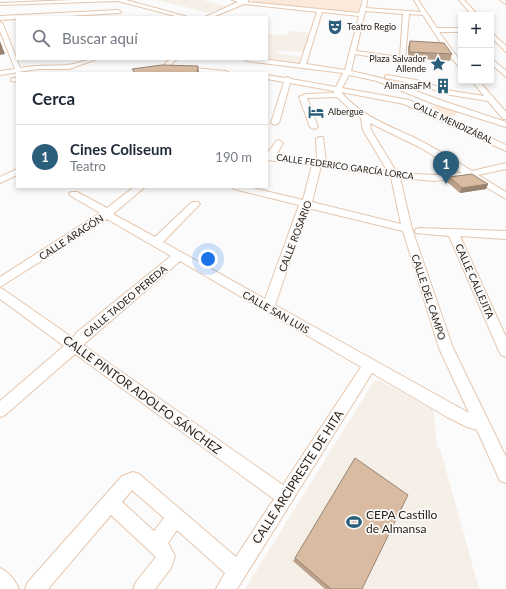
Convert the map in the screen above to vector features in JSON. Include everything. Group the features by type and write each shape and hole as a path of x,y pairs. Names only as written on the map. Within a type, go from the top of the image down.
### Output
{"street":[{"path":"18,4 31,0"},
{"path":"0,5 88,0 116,0"},
{"path":"120,0 181,16"},
{"path":"79,16 118,15 123,0"},
{"path":"234,0 320,11 425,14"},
{"path":"338,92 347,72 353,52 365,0"},
{"path":"416,0 458,62"},
{"path":"461,0 472,12"},
{"path":"502,0 506,3"},
{"path":"210,16 245,1"},
{"path":"302,66 320,11"},
{"path":"353,52 401,58 408,43 406,13"},
{"path":"0,18 16,18"},
{"path":"0,24 18,69"},
{"path":"435,30 458,30"},
{"path":"494,37 506,50"},
{"path":"7,40 14,40"},
{"path":"438,45 445,45"},
{"path":"451,54 458,54"},
{"path":"494,55 506,55"},
{"path":"0,70 38,67 55,64 60,60"},
{"path":"38,67 75,68 92,60"},
{"path":"173,60 160,69 176,69 185,66 212,72"},
{"path":"174,60 176,69"},
{"path":"254,60 399,78 459,95 491,99"},
{"path":"269,77 275,63"},
{"path":"494,63 506,75"},
{"path":"0,74 18,69 55,64 75,68"},
{"path":"359,74 384,80 437,102 506,125"},
{"name":"CALLE MENDIZÁBAL","path":"269,77 288,79 328,87 338,92 400,100 424,109 506,148"},
{"path":"275,123 288,79"},
{"path":"478,84 506,117"},
{"path":"314,126 303,97 338,92 365,117 421,144 506,196"},
{"path":"459,95 463,110"},
{"path":"424,109 437,102"},
{"path":"449,121 463,110"},
{"name":"CALLE DEL CAMPO","path":"365,117 366,130 395,176 407,229 446,348 506,475"},
{"name":"CALLE ROSARIO","path":"268,308 304,204 308,201 320,163 320,139"},
{"path":"269,157 279,144"},
{"name":"CALLE FEDERICO GARCÍA LORCA","path":"269,157 320,163 395,176 434,178 470,174 506,166"},
{"path":"0,180 16,172"},
{"name":"CALLE ARAGÓN","path":"0,283 106,214 139,188"},
{"path":"241,188 407,229"},
{"name":"CALLE SAN LUIS","path":"74,194 268,308 452,412 482,424"},
{"path":"156,243 195,204"},
{"path":"420,231 506,235"},
{"name":"CALLE CALLEJITA","path":"453,233 506,351"},
{"name":"CALLE TADEO PEREDA","path":"0,410 74,346 81,337 179,256"},
{"name":"CALLE PINTOR ADOLFO SÁNCHEZ","path":"0,293 284,496"},
{"name":"CALLE ARCIPRESTE DE HITA","path":"226,589 284,496 370,365"},
{"path":"36,589 128,482 133,480 237,571"},
{"path":"111,503 156,544 166,556 164,561 143,589"},
{"path":"156,544 176,517"},
{"path":"0,577 9,589"}],"shaded area":[{"path":"157,0 203,0 227,6 209,13"},
{"path":"253,0 361,0 358,12 355,13 250,2"},
{"path":"289,31 309,33 304,52 278,51 277,53 302,57 300,63 268,59 268,35 288,34"},
{"path":"437,104 459,112 449,119 429,109"},
{"path":"374,381 381,381 433,410 437,447 440,448 479,589 245,589"}],"building":[{"path":"410,41 444,43 452,54 409,52"},
{"path":"162,65 198,66 197,72 134,72 132,69"},
{"path":"472,174 488,184 462,188 449,177"},
{"name":"CEPA Castillo de Almansa","path":"355,458 408,495 362,589 331,589 295,558"}],"place":[{"name":"Teatro Regio","path":"335,27"},
{"name":"Plaza Salvador Allende","path":"438,64"},
{"name":"AlmansaFM","path":"443,86"},
{"name":"Albergue","path":"316,112"},
{"name":"Cines Coliseum","path":"446,184"},
{"name":"CEPA Castillo de Almansa","path":"354,522"}]}
